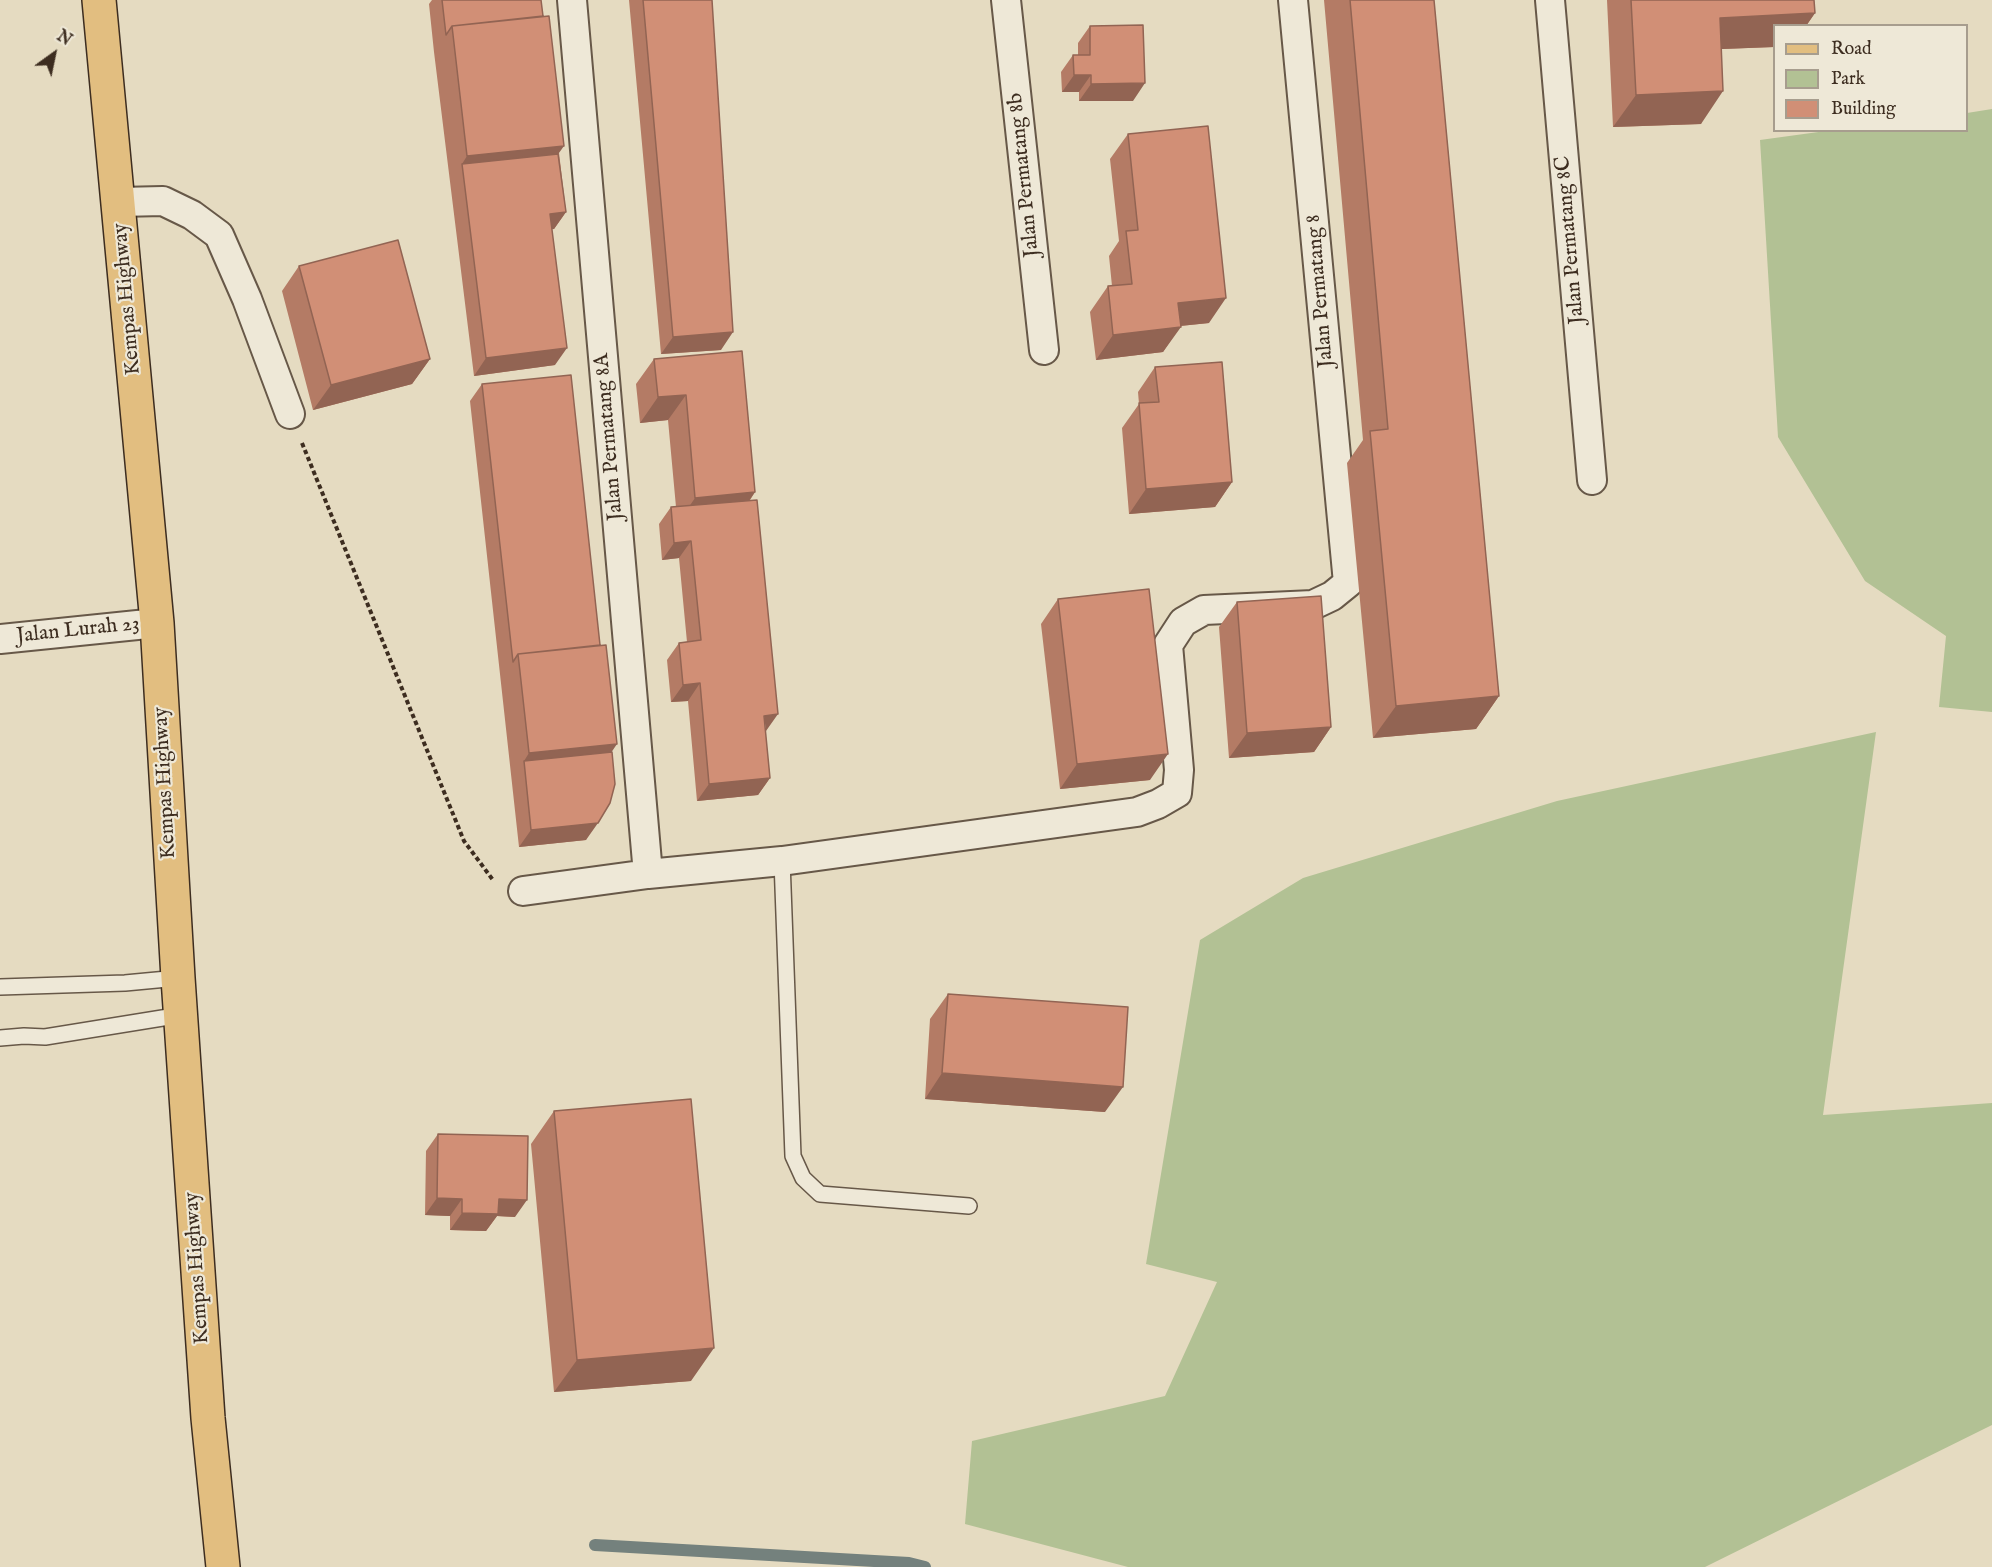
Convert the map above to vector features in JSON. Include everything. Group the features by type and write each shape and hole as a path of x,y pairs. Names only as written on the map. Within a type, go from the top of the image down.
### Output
{"main road":[{"name":"Kempas Highway","path":"99,0 157,623 208,1418 223,1567"}],"street":[{"name":"Jalan Permatang 8A","path":"572,0 648,874"},
{"name":"Jalan Permatang 8b","path":"1006,0 1044,350"},
{"name":"Jalan Permatang 8","path":"782,861 1137,812 1158,804 1177,793 1179,770 1168,645 1183,622 1204,610 1313,605 1332,596 1348,583 1293,0"},
{"name":"Jalan Permatang 8C","path":"1550,0 1592,480"},
{"path":"119,202 163,201 192,215 219,235 247,299 290,414"},
{"name":"Jalan Lurah 23","path":"0,639 157,623"},
{"path":"523,891 648,874 782,861"}],"lane":[{"path":"782,861 793,1156 803,1178 820,1194 969,1206"},
{"path":"0,987 125,983 178,978"},
{"path":"0,1038 45,1037 181,1015"}],"path":[{"path":"290,414 464,841 494,880 523,891"}],"green space":[{"path":"1992,109 1992,712 1939,707 1946,636 1865,581 1778,437 1760,140 1818,132 1968,132 1968,113"},
{"path":"1876,732 1823,1115 1992,1103 1992,1425 1705,1567 1128,1567 965,1524 972,1441 1165,1396 1217,1282 1146,1264 1200,940 1303,878 1557,801"}],"building":[{"path":"442,0 541,0 543,16 452,26 446,35"},
{"path":"643,0 712,0 733,332 673,337"},
{"path":"1350,0 1434,0 1499,696 1396,706 1370,431 1388,429"},
{"path":"1631,0 1814,0 1815,13 1720,18 1723,91 1636,95"},
{"path":"549,16 564,146 467,156 452,26"},
{"path":"1143,25 1145,83 1091,84 1091,75 1074,75 1073,55 1090,55 1090,26"},
{"path":"1208,126 1226,298 1178,303 1181,327 1113,335 1108,286 1132,284 1126,231 1138,230 1128,134"},
{"path":"558,154 566,212 550,214 567,348 486,358 462,164"},
{"path":"398,240 430,359 331,385 299,266"},
{"path":"742,351 755,492 695,498 686,395 658,397 654,359"},
{"path":"1222,362 1232,482 1146,489 1139,403 1159,402 1155,367"},
{"path":"571,375 600,645 518,654 513,662 482,384"},
{"path":"757,500 778,714 764,716 770,778 709,784 700,683 683,685 679,643 701,640 691,541 674,543 671,507"},
{"path":"1149,589 1168,754 1077,764 1058,599"},
{"path":"1321,596 1331,727 1247,733 1237,602"},
{"path":"606,645 617,744 529,753 518,654"},
{"path":"612,752 615,784 610,803 598,823 531,830 524,761"},
{"path":"948,994 1128,1007 1123,1087 942,1073"},
{"path":"691,1099 714,1348 577,1360 554,1111"},
{"path":"438,1134 528,1136 527,1200 499,1199 498,1214 462,1213 462,1199 437,1198"}],"waterway":[{"path":"595,1545 909,1563 925,1567"}]}
